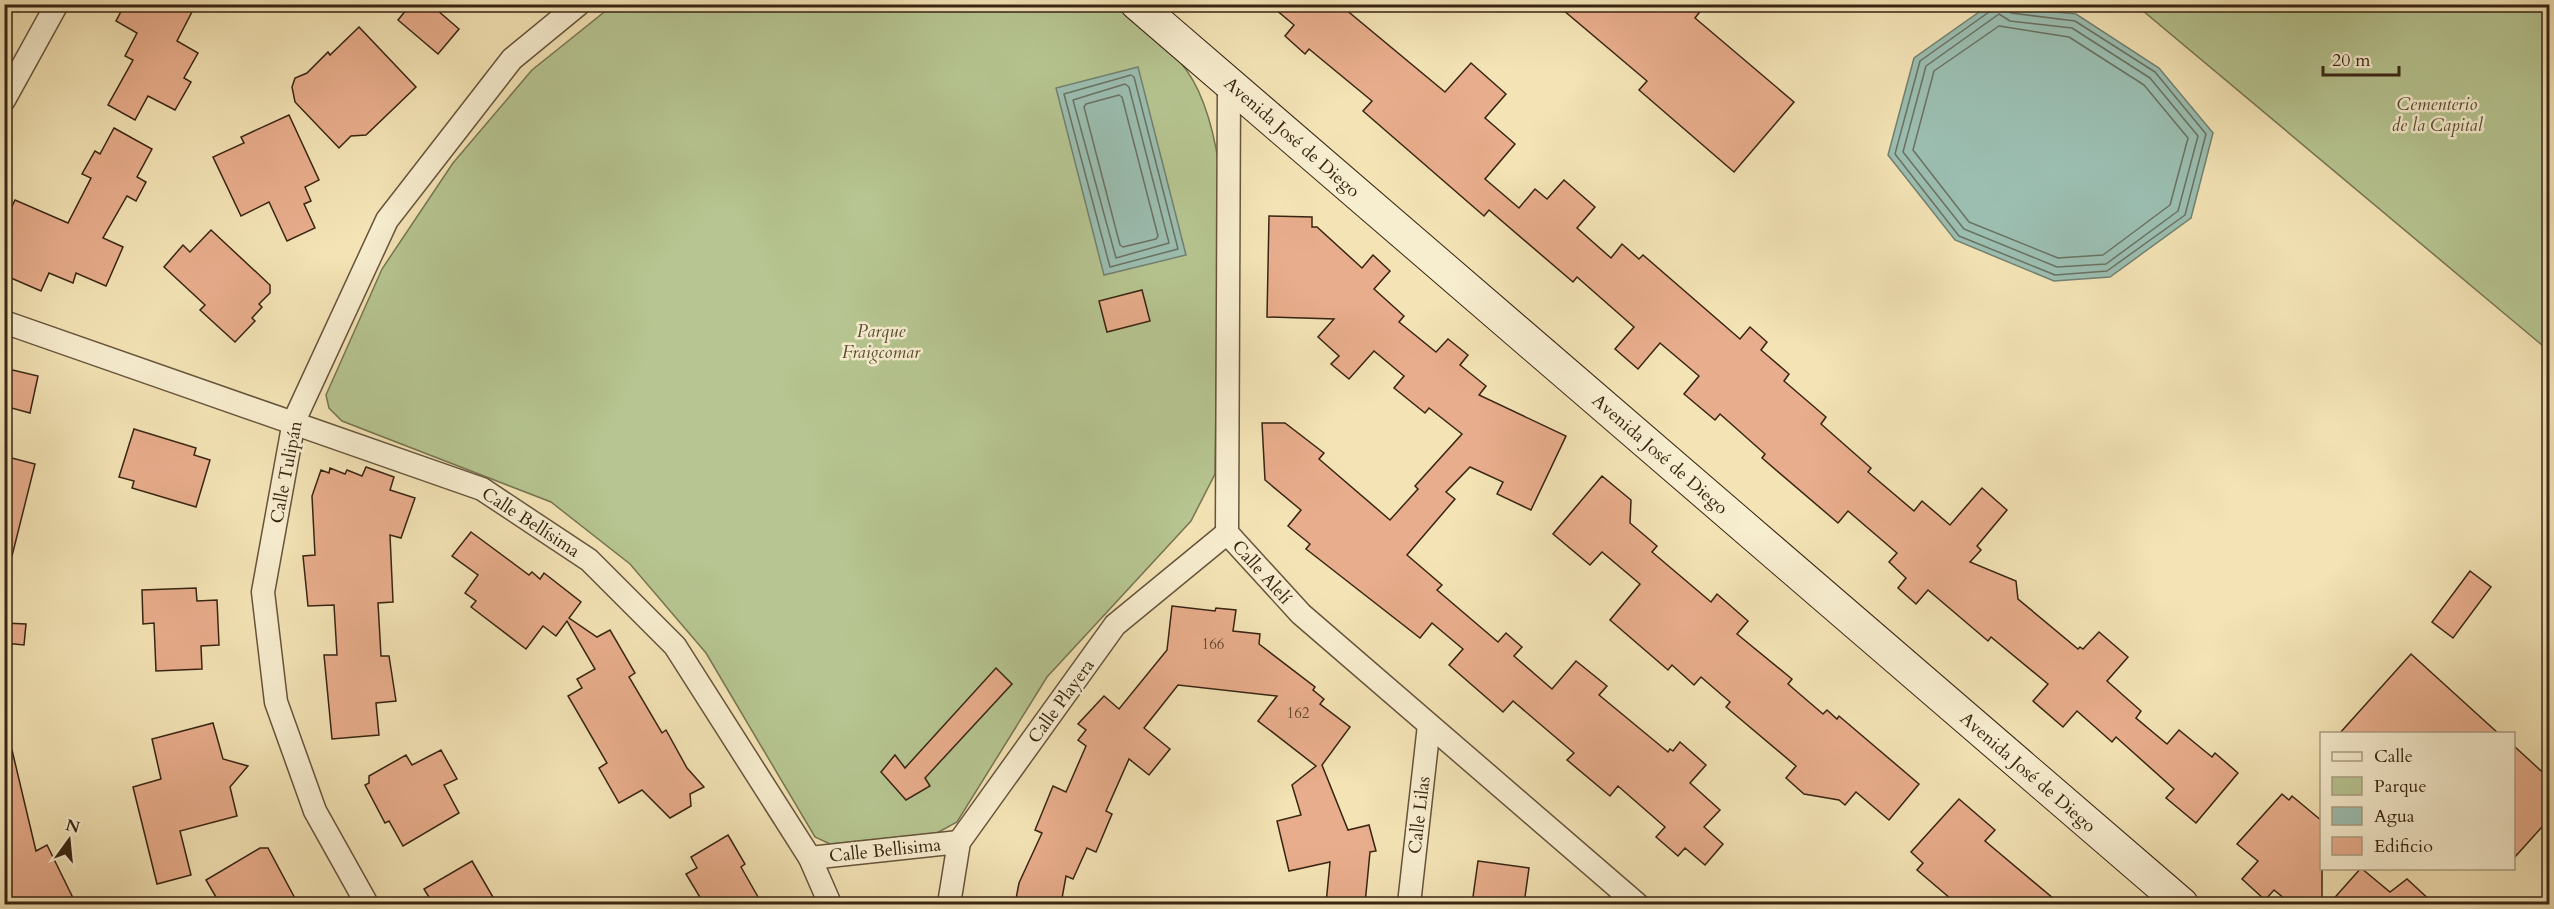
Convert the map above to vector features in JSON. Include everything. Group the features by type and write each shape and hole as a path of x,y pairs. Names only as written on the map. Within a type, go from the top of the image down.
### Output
{"street":[{"path":"4,100 57,4"},
{"name":"Calle Tulipán","path":"367,904 315,812 276,702 263,592 294,421 387,220 512,59 579,4"},
{"name":"Avenida José de Diego","path":"1137,4 2182,904"},
{"name":"Calle Alelí","path":"1229,83 1227,533 1300,614 1637,904"},
{"name":"Calle Bellísima","path":"4,322 294,421 482,489 590,560 675,646 810,858 830,904"},
{"name":"Calle Playera","path":"949,904 959,842 1115,626 1227,533"},
{"name":"Calle Lilas","path":"1408,904 1429,725"},
{"name":"Calle Bellisima","path":"810,858 959,842"}],"green space":[{"name":"Parque Fraigcomar","path":"613,5 1113,5 1173,54 1196,85 1202,98 1211,126 1219,166 1215,474 1191,521 1047,677 957,822 937,833 830,844 815,837 706,653 630,564 551,502 342,421 329,408 326,395 382,269 453,163 532,70"},
{"name":"Cementerio de la Capital","path":"2136,5 2549,5 2549,351"}],"water":[{"path":"1989,5 2076,14 2159,68 2213,133 2191,218 2110,277 2054,281 1955,240 1888,155 1914,58"},
{"path":"1138,67 1186,255 1104,275 1056,88"}],"building":[{"path":"125,4 196,4 177,41 198,53 184,78 191,82 175,110 148,96 135,120 108,105 133,60 125,56 137,33 116,21"},
{"path":"411,4 430,4 459,29 438,54 398,20"},
{"path":"1269,4 1339,4 1445,92 1471,63 1506,94 1485,118 1515,144 1485,179 1519,208 1535,189 1547,199 1564,180 1595,207 1577,228 1611,258 1622,244 1639,259 1643,255 1740,339 1750,327 1767,342 1761,350 1789,374 1784,381 1826,417 1821,424 1871,468 1868,472 1914,511 1922,501 1950,525 1982,488 2007,510 1977,546 1981,550 1970,562 2016,581 2018,599 2078,649 2080,647 2083,649 2099,632 2128,657 2107,681 2141,711 2136,718 2167,744 2179,730 2212,757 2215,753 2238,773 2196,823 2166,798 2174,789 2116,737 2112,742 2077,711 2063,727 2033,701 2048,684 1991,637 1988,641 1928,590 1916,604 1898,588 1906,578 1889,562 1897,553 1848,511 1838,523 1762,458 1765,454 1720,414 1715,420 1684,394 1699,376 1660,343 1638,369 1615,349 1634,327 1577,277 1573,282 1489,210 1484,216 1363,111 1372,101 1309,49 1305,54 1285,36 1294,25"},
{"path":"1556,4 1706,4 1695,18 1794,102 1734,172 1639,90 1647,81"},
{"path":"359,27 416,87 366,135 351,136 339,148 295,102 292,87 295,78 307,73 328,52 330,55"},
{"path":"289,115 319,180 305,187 311,201 304,204 315,228 287,241 269,202 241,216 213,157 244,143 241,137"},
{"path":"114,128 152,149 137,177 146,182 136,201 127,196 103,238 123,247 106,286 76,273 73,283 49,273 41,291 4,275 4,223 15,200 68,223 91,178 82,174 95,151 100,154"},
{"path":"1269,216 1312,217 1312,227 1317,227 1362,268 1373,255 1390,271 1374,289 1404,316 1399,322 1436,352 1448,339 1468,355 1460,365 1486,386 1479,395 1566,436 1531,510 1497,494 1503,482 1470,467 1446,492 1455,499 1407,555 1442,585 1437,590 1498,642 1506,633 1522,647 1514,656 1552,689 1576,661 1607,686 1599,695 1668,752 1670,749 1673,751 1680,742 1706,765 1690,783 1720,810 1704,827 1723,844 1705,865 1685,848 1678,856 1656,837 1665,827 1618,786 1610,796 1567,760 1574,753 1513,701 1503,712 1449,665 1463,649 1432,623 1420,638 1306,549 1310,544 1288,526 1301,510 1265,480 1262,423 1285,423 1324,453 1319,459 1390,520 1418,489 1415,486 1462,434 1429,408 1425,413 1394,388 1404,376 1374,351 1349,379 1331,364 1339,356 1318,337 1334,319 1267,317"},
{"path":"211,230 270,285 270,293 259,304 262,307 252,318 255,321 235,342 200,310 205,305 164,267 183,245 190,252"},
{"path":"1142,290 1150,321 1107,332 1099,301"},
{"path":"4,368 38,376 30,413 4,406"},
{"path":"134,429 196,448 194,455 210,460 196,507 132,488 134,481 119,477"},
{"path":"4,456 35,464 12,556 4,555"},
{"path":"366,467 394,477 390,490 415,498 401,538 390,535 393,602 378,603 381,656 389,656 396,701 376,703 379,735 332,739 324,655 337,655 334,605 308,606 303,556 315,555 312,496 321,470 329,473 330,468 345,474 347,470 362,476"},
{"path":"1602,476 1631,500 1630,523 1657,546 1652,552 1711,602 1717,594 1748,621 1737,634 1792,679 1788,684 1823,714 1827,710 1837,719 1839,716 1919,784 1889,820 1856,792 1845,805 1839,800 1804,794 1786,778 1796,766 1726,707 1730,702 1701,677 1694,685 1672,665 1668,670 1610,620 1640,584 1602,552 1590,565 1553,534"},
{"path":"471,532 529,575 532,572 540,579 544,573 581,602 569,618 597,637 610,630 635,673 629,677 662,733 666,730 687,768 704,787 690,794 691,806 670,818 642,790 619,803 599,768 607,763 568,696 582,688 577,679 595,669 567,621 556,636 543,626 526,649 471,607 476,601 465,593 478,575 452,556"},
{"path":"2470,571 2491,587 2453,638 2432,622"},
{"path":"196,588 197,601 217,600 219,645 201,646 202,669 156,671 154,623 143,624 142,590"},
{"path":"1172,606 1215,611 1216,608 1236,610 1233,631 1260,634 1259,644 1315,687 1313,690 1324,699 1320,704 1350,727 1322,765 1348,830 1369,825 1376,851 1370,852 1365,904 1326,904 1330,862 1289,871 1277,821 1301,815 1292,785 1316,766 1258,721 1277,696 1178,685 1144,728 1170,749 1149,775 1129,759 1106,811 1112,814 1096,852 1087,848 1073,879 1066,876 1061,904 1015,904 1019,883 1042,833 1035,830 1053,786 1066,792 1086,746 1078,740 1086,730 1078,724 1104,696 1119,709 1167,650"},
{"path":"4,623 26,624 24,645 4,643"},
{"path":"2411,654 2497,732 2341,732"},
{"path":"996,668 1012,684 925,778 930,786 906,800 881,772 895,755 905,768"},
{"path":"213,723 223,759 248,766 230,787 237,816 180,831 191,875 157,884 133,787 161,779 152,739"},
{"path":"2515,747 2550,779 2550,818 2515,857"},
{"path":"12,750 36,851 47,845 76,904 4,904 4,751"},
{"path":"441,750 457,779 444,785 459,813 403,846 389,821 385,823 365,785 369,783 369,776 406,755 412,765"},
{"path":"2282,794 2289,800 2292,796 2320,819 2322,904 2291,904 2274,890 2265,900 2242,879 2258,861 2237,844"},
{"path":"1959,799 1995,830 1985,841 2060,904 1957,904 1917,870 1923,863 1911,852"},
{"path":"728,835 745,864 741,867 762,904 704,904 686,874 697,868 691,857"},
{"path":"260,848 268,848 298,904 220,904 206,880"},
{"path":"472,861 497,904 433,904 424,889"},
{"path":"1478,861 1529,868 1524,904 1472,904"},
{"path":"2359,870 2363,870 2390,892 2407,879 2434,904 2329,904"}]}
